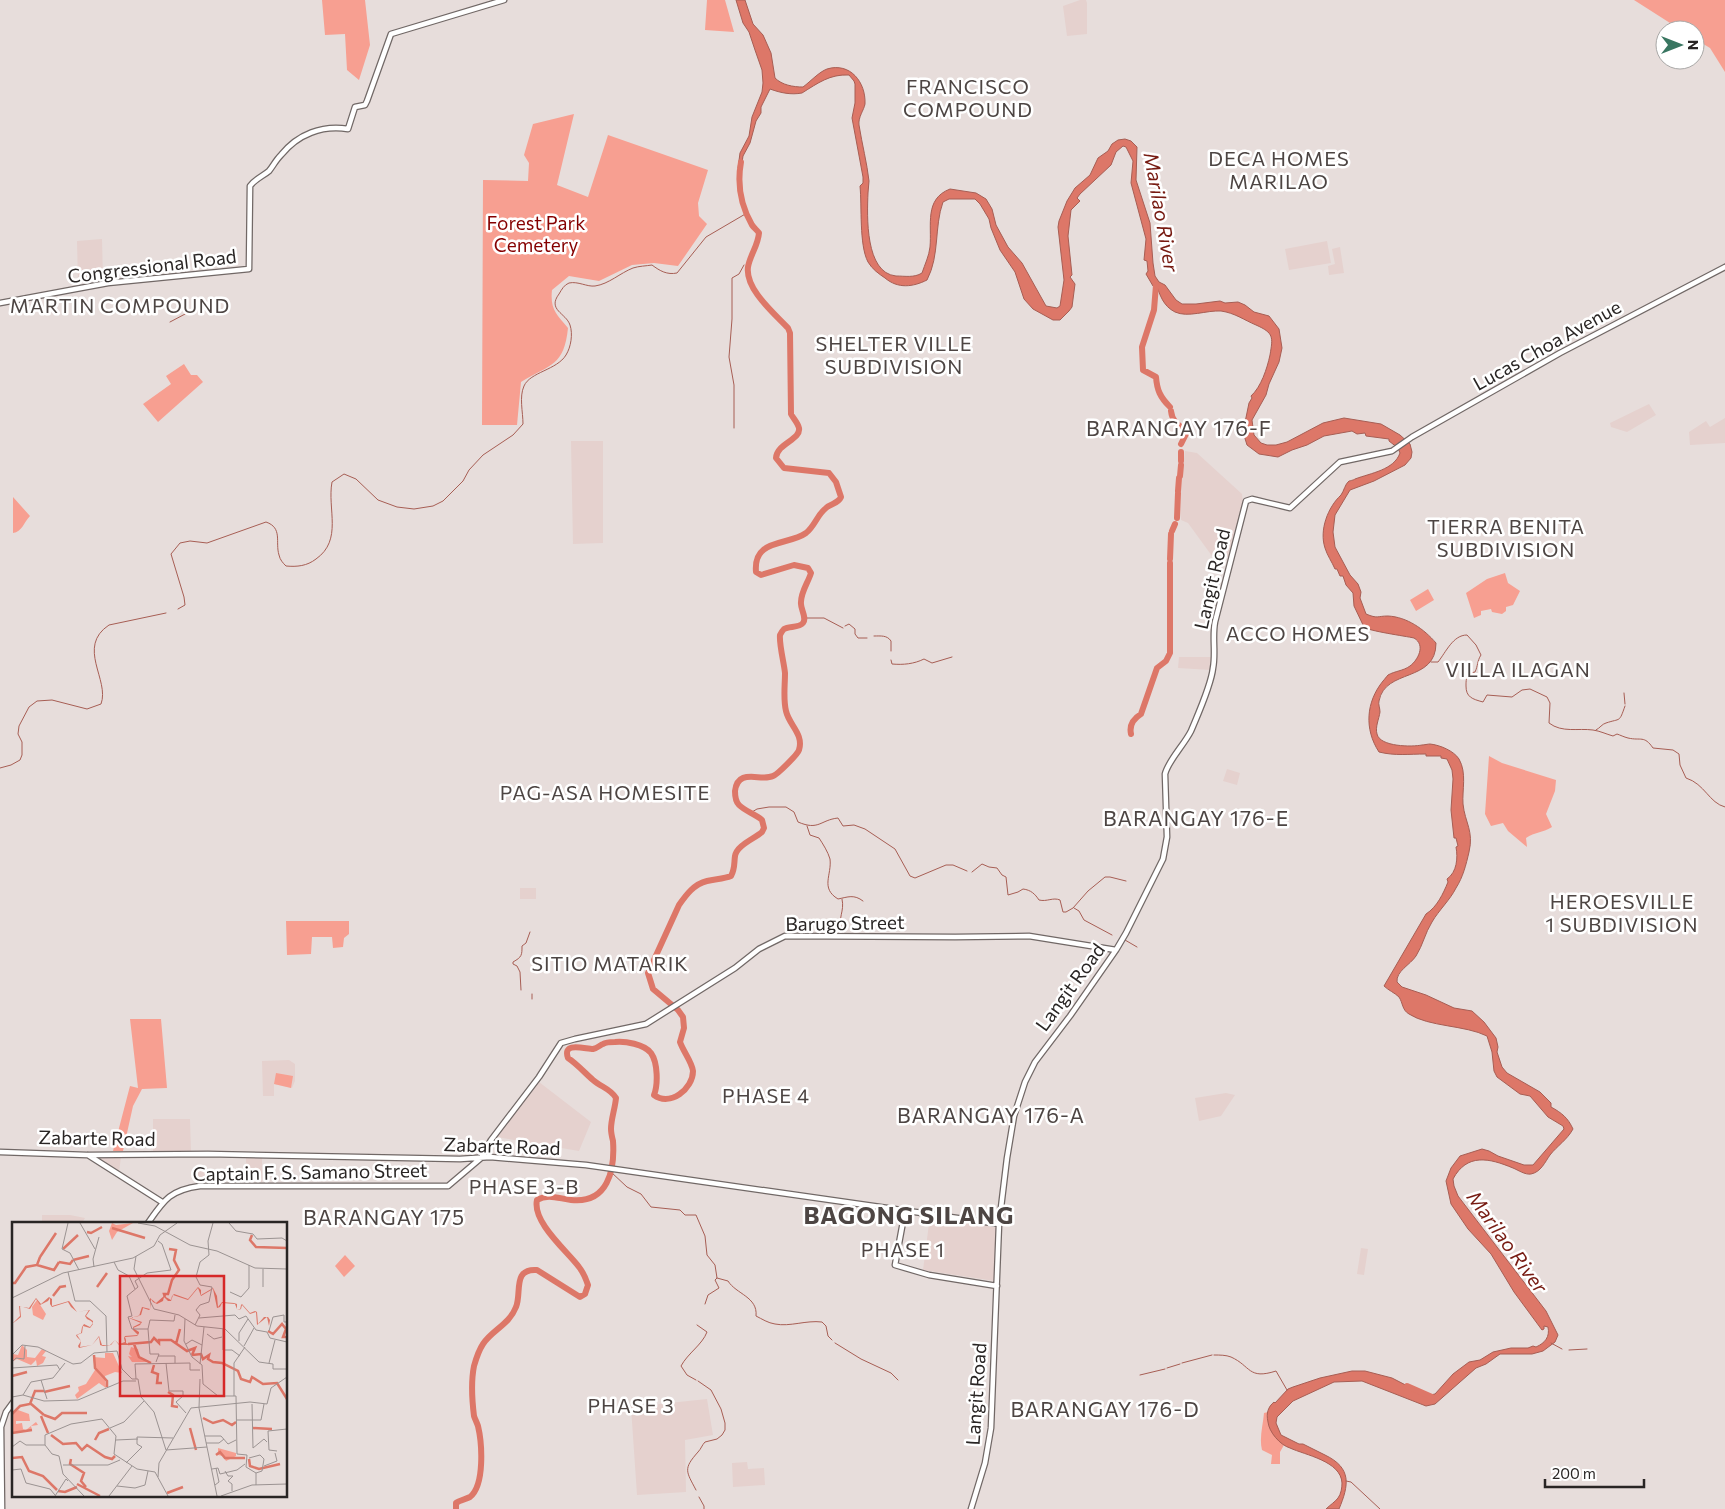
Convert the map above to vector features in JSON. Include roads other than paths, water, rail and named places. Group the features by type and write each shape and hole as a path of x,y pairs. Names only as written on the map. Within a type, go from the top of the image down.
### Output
{"main road":[{"name":"Congressional Road","path":"0,303 108,283 249,269 250,186 269,170 287,147 300,138 326,128 348,129 355,107 364,105 367,101 388,37 391,34 504,0"},
{"name":"Lucas Choa Avenue","path":"1247,499 1290,508 1340,462 1387,453 1397,449 1409,439 1560,353 1725,267"},
{"name":"Langit Road","path":"970,1509 982,1472 991,1428 1000,1224 1010,1134 1025,1082 1041,1053 1070,1016 1116,950 1163,859 1167,837 1166,770 1183,746 1190,732 1213,670 1214,622 1247,499"},
{"name":"Barugo Street","path":"481,1158 491,1140 539,1078 561,1043 643,1025 735,968 759,949 781,937 797,935 1029,936 1116,950"},
{"name":"Zabarte Road","path":"0,1152 87,1155 208,1154 368,1158 481,1158 490,1156 602,1167 1000,1224"},
{"path":"87,1155 162,1202 149,1222"},
{"name":"Captain F. S. Samano Street","path":"162,1202 182,1189 200,1186 448,1186 481,1158"},
{"path":"905,1211 895,1265 929,1275 997,1286"},
{"path":"2,1509 2,1427 6,1412 12,1404"}],"waterway":[{"path":"456,1509 456,1503 470,1497 475,1491 480,1474 481,1443 474,1416 472,1397 474,1366 483,1344 513,1313 518,1301 521,1277 529,1270 537,1270 580,1297 585,1294 588,1285 574,1260 545,1227 537,1209 537,1200 545,1197 571,1200 584,1200 593,1197 607,1183 612,1163 613,1141 611,1125 616,1098 568,1058 568,1049 575,1047 593,1049 604,1043 611,1042 639,1045 651,1053 655,1062 657,1080 654,1095 667,1099 685,1090 692,1078 693,1071 680,1042 684,1028 683,1017 678,1010 653,989 648,973 684,897 702,882 731,876 736,852 742,845 762,832 764,828 762,820 738,804 735,793 737,784 745,777 773,776 799,750 800,739 785,706 785,673 780,635 784,629 799,626 803,623 804,616 801,600 811,573 808,568 794,565 761,575 756,572 757,561 760,553 766,548 806,533 823,511 841,497 836,482 829,473 784,468 776,458 780,449 799,432 799,428 791,414 790,333 788,328 768,308 756,292 748,275 749,263 759,233 748,218 743,203 739,178 741,162"},
{"path":"178,609 185,605 184,597 171,554 180,543 190,541 207,543 266,522 275,528 277,532 279,557 286,566 305,565 316,559 329,543 332,533 332,482 344,474 356,479 378,500 397,507 414,509 433,506 443,501 463,481 469,470 483,455 513,435 523,424 522,395 527,381 556,364 566,355 571,340 571,329 568,321 558,311 555,304 564,286 569,283 592,286 600,285 640,266 652,265 664,272 677,273 706,237 747,213"},
{"path":"734,428 734,385 729,357 732,319 732,278 739,274 744,265"},
{"path":"1156,285 1154,310 1142,347 1143,370 1156,377 1160,393 1170,407"},
{"path":"170,322 187,313"},
{"path":"1171,411 1176,422 1186,429 1187,432 1181,444"},
{"path":"1181,452 1181,461"},
{"path":"1180,476 1181,465"},
{"path":"1178,491 1179,478"},
{"path":"1177,518 1178,493"},
{"path":"1172,531 1175,524"},
{"path":"1170,559 1171,534"},
{"path":"1131,734 1131,725 1141,714 1157,668 1166,661 1170,653 1170,563"},
{"path":"0,768 20,760 22,742 18,734 19,726 29,707 37,701 52,700 87,709 101,704 103,695 94,653 95,643 100,634 109,625 166,613"},
{"path":"804,618 824,618 843,628"},
{"path":"845,626 849,624 855,629 855,634 858,638 867,638"},
{"path":"1431,662 1438,662 1454,641 1467,635 1476,645 1481,655 1475,672 1470,673 1466,679 1466,690 1470,697 1483,702 1487,695 1512,697 1522,690 1530,689 1547,697 1550,703 1549,723 1554,726 1565,729 1593,730 1613,736 1617,734 1628,738 1645,740 1653,748 1673,750 1679,754 1680,765 1686,778 1698,784 1715,802 1725,807"},
{"path":"874,636 888,638 891,641 891,651"},
{"path":"891,660 892,664 908,664 924,659 932,663 952,657"},
{"path":"1624,693 1625,704"},
{"path":"1596,730 1605,724 1619,719 1625,706"},
{"path":"752,812 769,807 786,807 794,812 798,822 811,825 838,818 843,826 854,825 865,829 895,849 910,876 915,878 946,865 953,865 967,871"},
{"path":"807,826 810,835 819,838 829,856 829,890 838,899 854,897 863,901"},
{"path":"972,872 982,864 997,868 1006,877 1008,895 1023,889 1028,890 1039,900 1060,900 1063,912 1073,908 1088,891 1105,877 1126,881"},
{"path":"842,899 843,908 840,922 842,932"},
{"path":"1074,908 1079,911 1084,920 1112,935"},
{"path":"521,990 520,972 513,962 521,956 522,946 526,943 530,932"},
{"path":"1125,940 1137,947"},
{"path":"532,994 532,999"},
{"path":"611,1172 627,1187 641,1194 651,1207 680,1210 685,1215 696,1215 705,1236 707,1255 715,1265 717,1278 715,1280 719,1288 708,1295 705,1304"},
{"path":"717,1278 728,1281 750,1300 754,1304 756,1316 770,1323 781,1325 822,1322 826,1326 828,1336 832,1340"},
{"path":"696,1380 687,1375 681,1366 707,1332 697,1325"},
{"path":"835,1343 861,1359 891,1373 898,1380"},
{"path":"1551,1343 1562,1349"},
{"path":"1569,1350 1587,1349"},
{"path":"1182,1363 1212,1355"},
{"path":"1214,1355 1231,1357 1255,1373 1276,1371 1287,1390"},
{"path":"1167,1368 1180,1364"},
{"path":"1140,1375 1165,1369"},
{"path":"696,1490 688,1474 688,1466 705,1442 717,1439 725,1430 721,1409 711,1390 698,1381"},
{"name":"Marilao River","path":"1407,1386 1432,1397"},
{"path":"1346,1481 1351,1482 1380,1509"},
{"path":"699,1497 704,1509"}],"district":[{"name":"FRANCISCO COMPOUND","path":"968,98"},
{"name":"DECA HOMES MARILAO","path":"1279,170"},
{"name":"MARTIN COMPOUND","path":"120,306"},
{"name":"SHELTER VILLE SUBDIVISION","path":"894,356"},
{"name":"BARANGAY 176-F","path":"1179,429"},
{"name":"TIERRA BENITA SUBDIVISION","path":"1506,538"},
{"name":"ACCO HOMES","path":"1298,634"},
{"name":"VILLA ILAGAN","path":"1518,670"},
{"name":"PAG-ASA HOMESITE","path":"605,793"},
{"name":"BARANGAY 176-E","path":"1196,819"},
{"name":"HEROESVILLE 1 SUBDIVISION","path":"1622,914"},
{"name":"SITIO MATARIK","path":"610,964"},
{"name":"PHASE 4","path":"766,1096"},
{"name":"BARANGAY 176-A","path":"991,1116"},
{"name":"PHASE 3-B","path":"524,1187"},
{"name":"BAGONG SILANG","path":"909,1216"},
{"name":"BARANGAY 175","path":"384,1218"},
{"name":"PHASE 1","path":"903,1250"},
{"name":"PHASE 3","path":"631,1406"},
{"name":"BARANGAY 176-D","path":"1105,1410"}],"park label":[{"name":"Forest Park Cemetery","path":"536,234"}]}
